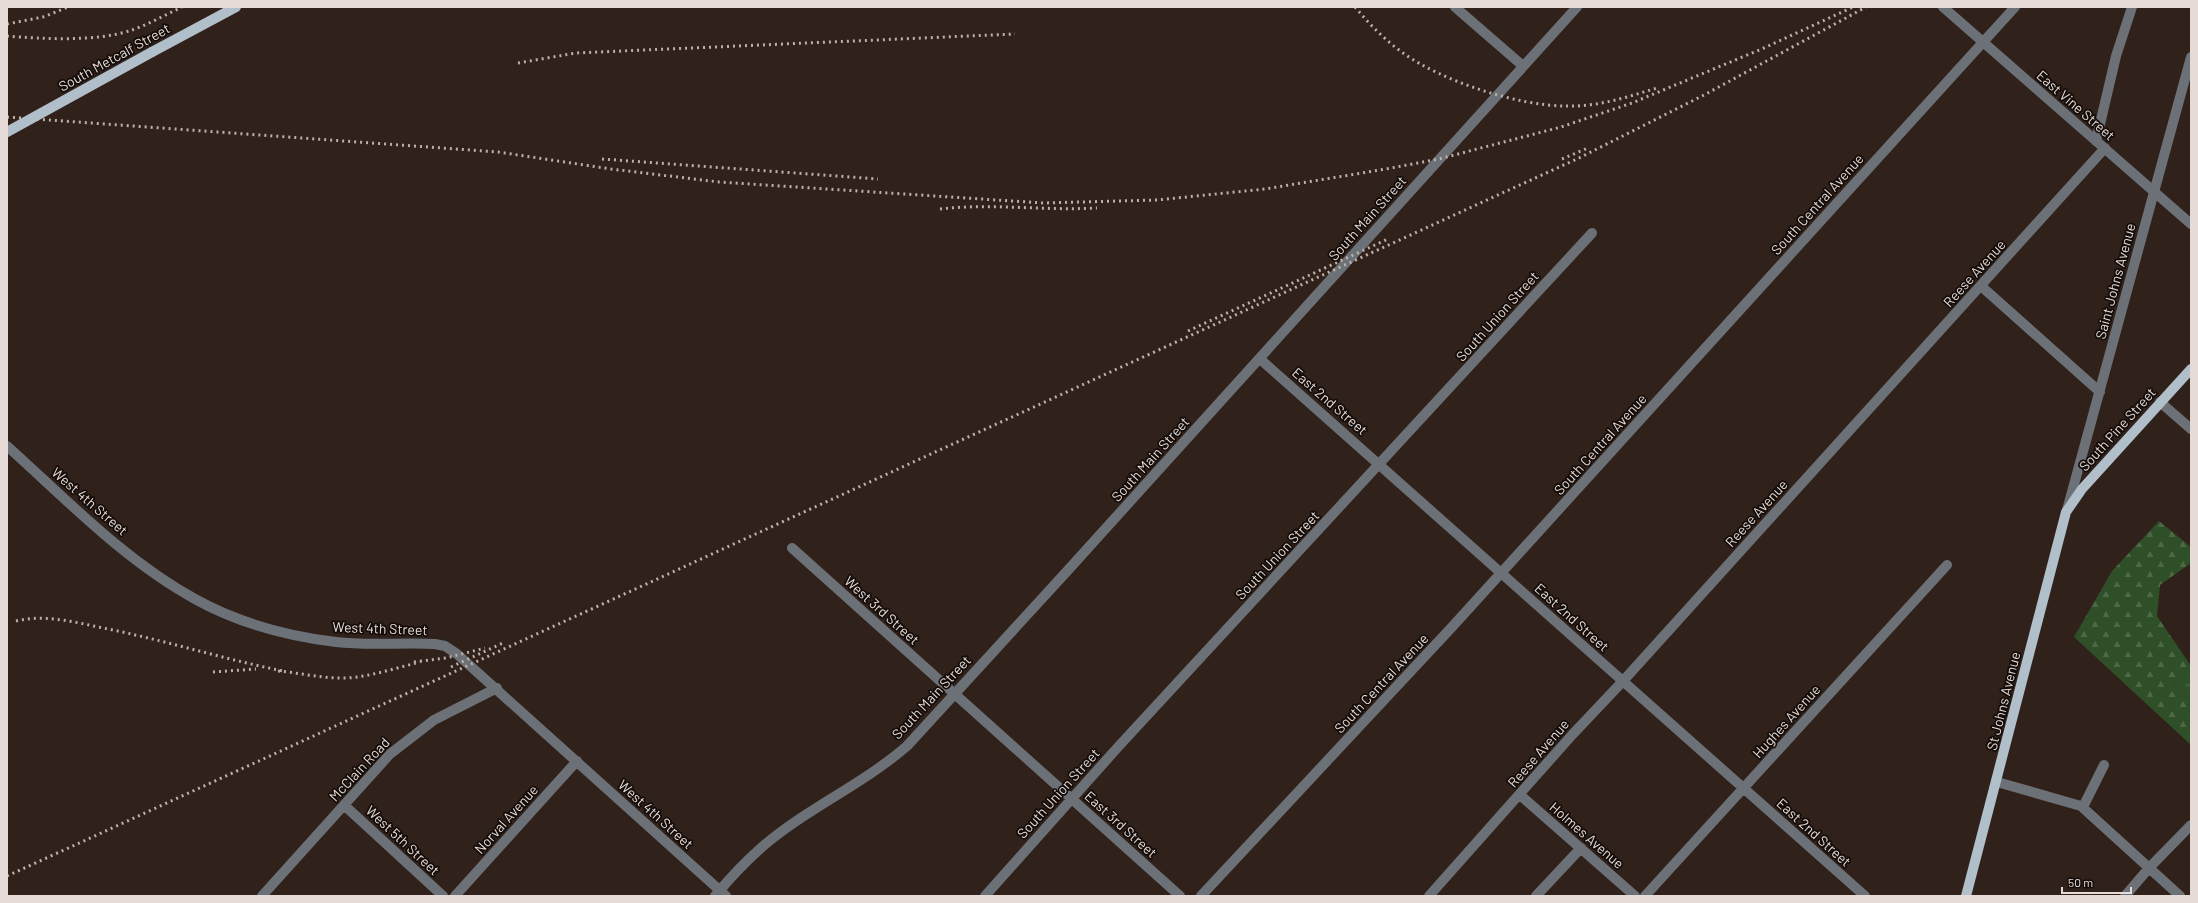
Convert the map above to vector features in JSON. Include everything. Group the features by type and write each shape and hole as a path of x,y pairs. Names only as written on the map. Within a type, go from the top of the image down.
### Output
{"main road":[{"name":"South Metcalf Street","path":"7,132 236,7"},
{"name":"South Pine Street","path":"2066,512 2082,489 2191,369"},
{"name":"St Johns Avenue","path":"1966,896 1997,782 2066,512"}],"street":[{"path":"1455,7 1523,66"},
{"name":"South Main Street","path":"720,894 761,848 884,766 907,746 1260,359 1577,7"},
{"name":"East Vine Street","path":"1943,7 2191,224"},
{"name":"South Central Avenue","path":"1201,896 1502,573 2015,7"},
{"path":"2096,141 2116,56 2132,7"},
{"name":"Saint Johns Avenue","path":"2066,512 2191,57"},
{"name":"Reese Avenue","path":"1428,896 1520,795 1572,735 1623,681 2105,148"},
{"name":"South Union Street","path":"984,896 1071,799 1592,233"},
{"path":"1981,286 2100,392"},
{"name":"East 2nd Street","path":"1260,359 1865,896"},
{"path":"2160,402 2191,429"},
{"name":"West 4th Street","path":"7,446 128,553 151,571 196,599 241,620 279,632 336,642 417,643 445,646 471,665 497,688 720,894"},
{"name":"West 3rd Street","path":"792,548 953,694"},
{"name":"Hughes Avenue","path":"1645,896 1947,565"},
{"name":"McClain Road","path":"262,896 390,754 421,728 452,709 497,688"},
{"name":"East 3rd Street","path":"953,694 1180,896"},
{"name":"Norval Avenue","path":"455,896 577,761"},
{"path":"2083,807 2104,765"},
{"path":"1997,782 2083,807 2180,896"},
{"name":"Holmes Avenue","path":"1520,795 1635,896"},
{"name":"West 5th Street","path":"344,805 442,896"},
{"path":"2125,896 2149,868 2191,825"},
{"path":"1536,896 1581,848"}],"green space":[{"path":"2159,521 2191,547 2191,563 2160,585 2157,616 2191,666 2174,685 2191,701 2191,745 2074,637 2112,571"},
{"path":"2191,665 2191,701 2174,685"}],"railway":[{"path":"7,24 43,17 68,7"},
{"path":"7,36 70,39 118,34 151,22 182,7"},
{"path":"1355,7 1372,26 1396,48 1419,63 1459,82 1504,97 1547,105 1578,106 1612,101 1657,88"},
{"path":"7,117 498,152 611,169 719,182 1043,203 1157,200 1265,189 1386,169 1439,159 1561,127 1632,103 1764,48 1853,7"},
{"path":"7,876 1579,158 1704,95 1866,7"},
{"path":"518,63 576,53 1015,34"},
{"path":"1562,159 1588,148"},
{"path":"602,159 878,179"},
{"path":"940,209 960,207 1058,209 1097,208"},
{"path":"1188,331 1388,239"},
{"path":"16,621 38,618 70,621 283,671"},
{"path":"451,667 505,642"},
{"path":"414,662 446,658 485,648"},
{"path":"278,671 321,677 348,678 375,674 420,662"},
{"path":"213,672 256,669"}]}
